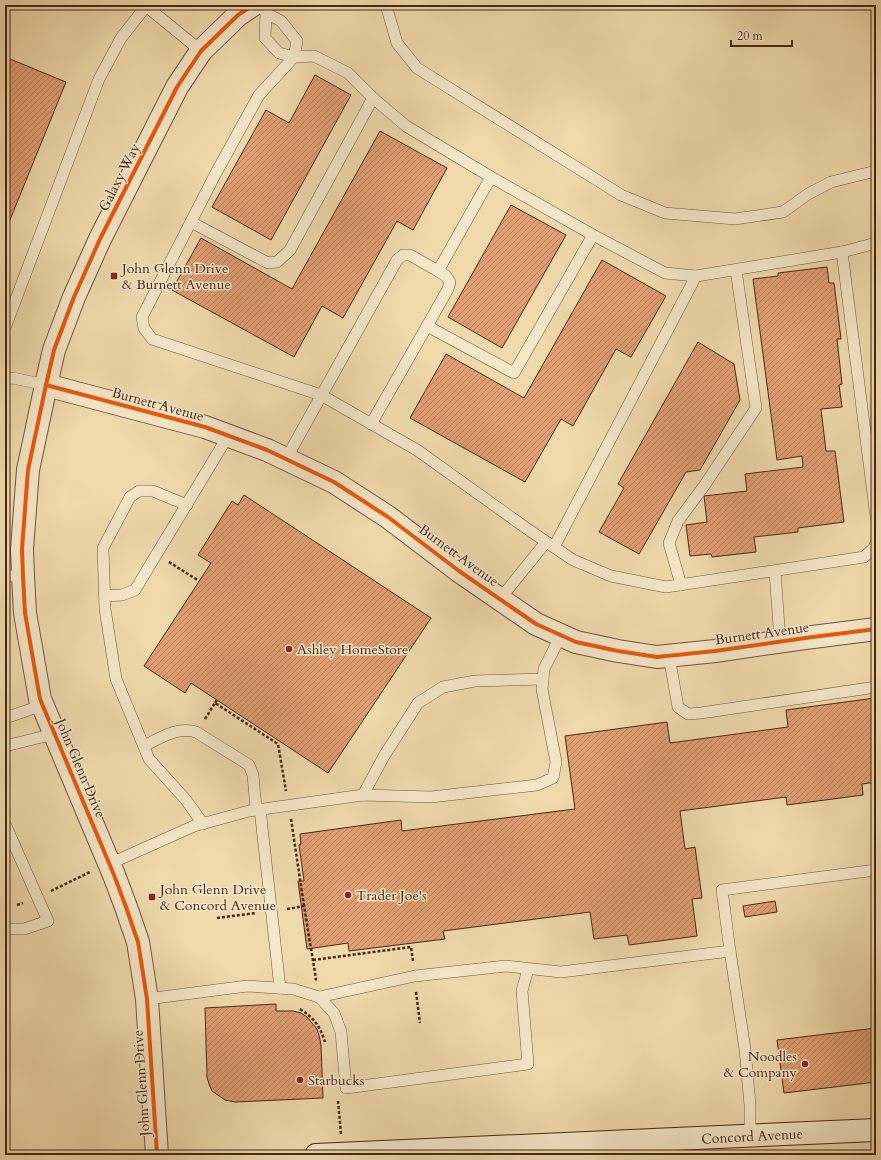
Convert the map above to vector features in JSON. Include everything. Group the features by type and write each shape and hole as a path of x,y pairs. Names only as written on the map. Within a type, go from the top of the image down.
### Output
{"street":[{"name":"Galaxy Way","path":"46,385 54,350 74,297 100,239 177,87 201,51 238,15 260,8"},
{"name":"Burnett Avenue","path":"46,385 205,427 266,450 334,482 388,517 460,571 536,624 576,642 618,651 657,657 715,651 876,629"},
{"name":"John Glenn Drive","path":"46,385 28,470 22,549 14,576 25,613 40,698 109,864 138,942 147,999 157,1155"},
{"name":"Concord Avenue","path":"316,1155 876,1130"}],"lane":[{"path":"386,5 397,43 417,68 621,195 665,213 734,219 783,212 808,194 831,182 876,171"},
{"path":"5,328 99,79 121,38 147,6 201,51"},
{"path":"260,8 265,38 279,53 294,57 314,56 348,73 373,98 406,126 491,177 593,235 665,273 696,276 842,252 876,243"},
{"path":"260,8 281,21 297,41 294,57 259,95 216,173 142,317 144,328 152,339 321,395 418,450 573,560 611,576 666,587 864,557 874,548 876,543"},
{"path":"191,222 268,263 277,262 290,250 373,98"},
{"path":"438,271 491,177"},
{"path":"427,326 514,373 593,235"},
{"path":"842,252 876,517"},
{"path":"286,459 397,260 403,255 410,255 446,276 450,282 448,289 371,424"},
{"path":"681,585 669,543 678,521 704,486 756,408 736,270"},
{"path":"500,599 550,544 696,276"},
{"path":"5,379 13,378 46,385"},
{"path":"105,596 122,595 135,590 158,555 228,436"},
{"path":"187,505 153,491 140,491 130,497 103,548 105,608 116,679 149,759 186,800 203,824"},
{"path":"775,571 780,641"},
{"path":"109,864 194,826 249,810 364,795 431,796 537,785 553,778 556,762 542,689 544,668 560,635"},
{"path":"669,656 678,707 688,714 701,714 876,687"},
{"path":"364,795 384,756 418,704 443,687 475,681 543,679"},
{"path":"5,718 43,705"},
{"path":"144,746 173,732 190,729 248,765 253,775 258,809 280,988"},
{"path":"5,746 54,734"},
{"path":"5,824 48,921 24,929 5,929"},
{"path":"750,1136 750,1105 744,1049 722,890 876,870"},
{"path":"147,999 247,986 292,989 319,997 415,976 506,966 561,972 730,951"},
{"path":"319,997 334,1013 340,1032 346,1088 528,1064 522,991 528,969"}],"path":[{"path":"158,555 200,581"},
{"path":"215,704 217,700"},
{"path":"17,905 38,897 109,864"}],"building":[{"path":"5,57 66,82 5,232"},
{"path":"315,75 351,95 271,240 212,207 266,110 289,123"},
{"path":"380,131 447,168 413,230 397,221 343,318 322,306 294,357 172,290 201,238 292,289"},
{"path":"511,205 566,235 502,348 448,317"},
{"path":"602,260 666,296 631,357 616,349 573,426 561,419 525,482 410,418 446,354 524,398"},
{"path":"827,267 829,283 834,283 841,339 837,339 842,384 839,385 842,407 821,409 826,451 835,451 844,522 798,528 798,532 754,537 756,552 712,557 711,554 690,556 686,525 707,522 704,496 747,491 745,474 803,467 802,456 777,460 753,279 778,276 778,273"},
{"path":"698,342 734,364 740,400 700,470 686,472 639,554 599,532 624,488 618,484"},
{"path":"244,495 431,618 328,773 191,683 185,693 144,666 211,563 198,555 232,501 238,505"},
{"path":"875,698 876,782 862,784 863,795 787,805 786,797 680,811 685,849 695,847 702,898 692,899 697,936 629,945 627,935 594,939 590,912 443,931 445,939 349,951 348,943 307,949 298,881 304,881 299,845 301,844 300,834 401,820 402,831 575,809 565,736 667,722 670,743 788,727 786,710"},
{"path":"775,901 777,912 745,917 743,906"},
{"path":"276,1004 276,1011 293,1011 301,1013 307,1017 317,1029 321,1045 323,1098 235,1102 225,1100 212,1091 207,1077 205,1008"},
{"path":"876,1028 876,1082 784,1093 777,1040"}],"cycle path":[{"path":"157,1155 147,999 138,942 114,875 40,699 25,613 23,576 22,549 28,470 54,350 74,297 100,239 177,87 201,51 238,15 253,5"},
{"path":"46,385 205,427 267,450 334,482 388,517 459,571 536,624 576,642 618,651 657,657 715,651 876,629"}],"place":[{"name":"John Glenn Drive & Burnett Avenue","path":"114,276"},
{"name":"Ashley HomeStore","path":"289,649"},
{"name":"Trader Joe's","path":"348,895"},
{"name":"John Glenn Drive & Concord Avenue","path":"152,897"},
{"name":"Noodles & Company","path":"805,1064"},
{"name":"Starbucks","path":"300,1080"}]}
